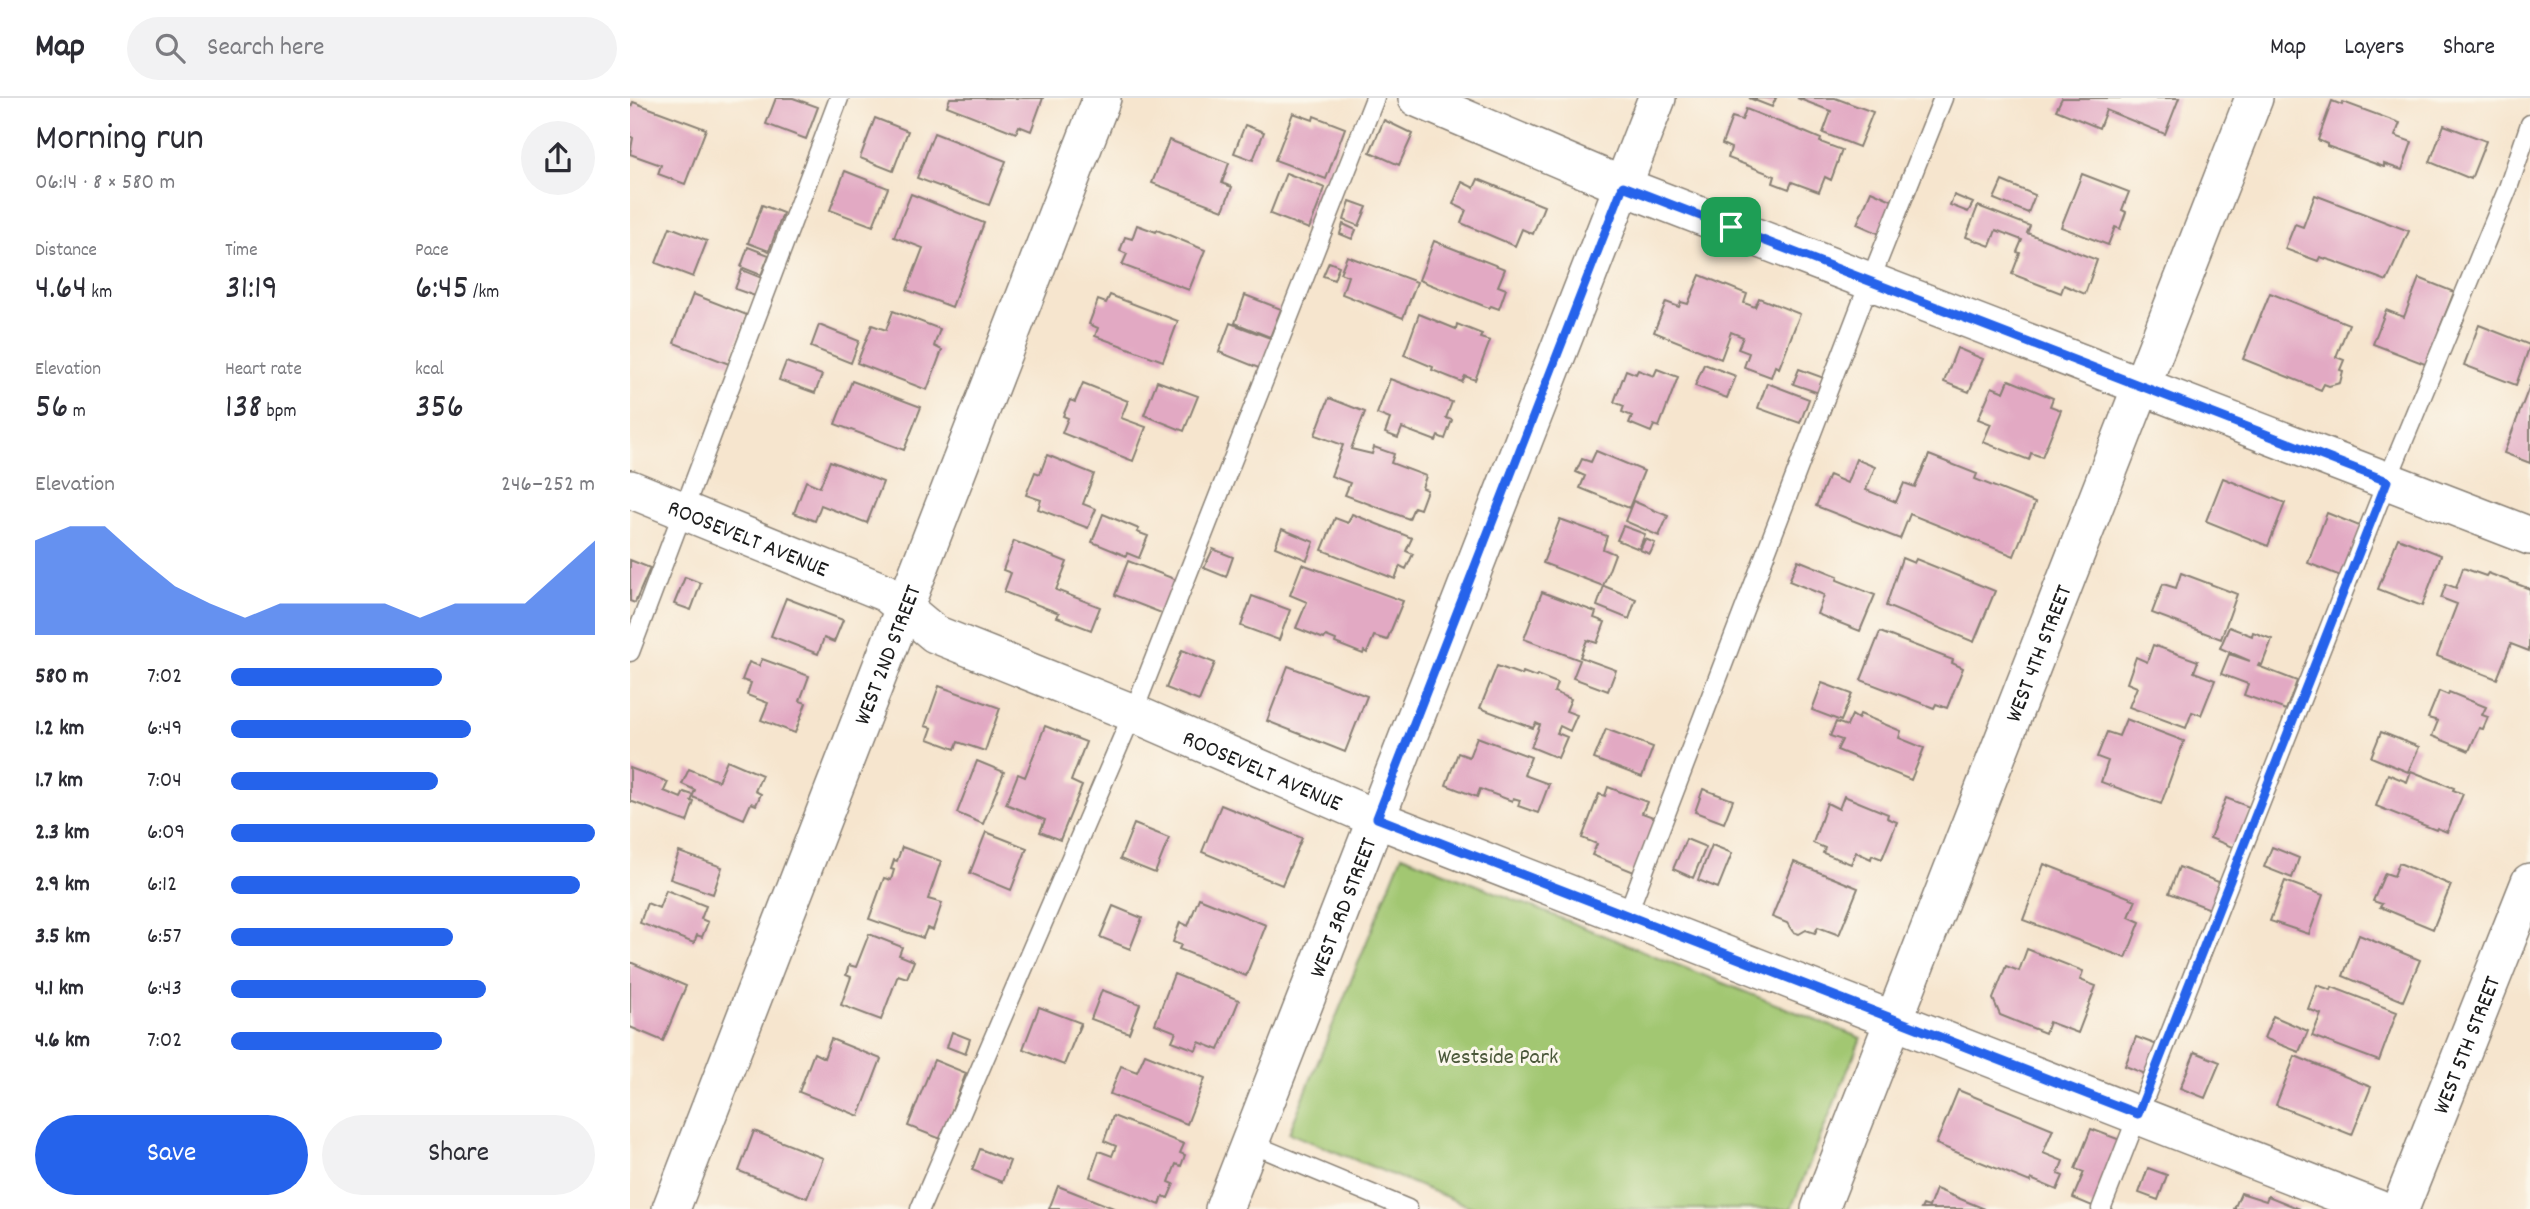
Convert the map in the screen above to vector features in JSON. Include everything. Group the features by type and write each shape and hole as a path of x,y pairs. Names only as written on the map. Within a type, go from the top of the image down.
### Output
{"street":[{"name":"WEST 2ND STREET","path":"671,1209 1102,98"},
{"path":"1417,98 1623,186 2530,536"},
{"name":"WEST 3RD STREET","path":"1224,1209 1657,98"},
{"name":"WEST 4TH STREET","path":"1820,1209 2254,98"},
{"name":"ROOSEVELT AVENUE","path":"630,489 886,593 935,634 1133,713 1377,818 2378,1209"},
{"name":"WEST 5TH STREET","path":"2400,1209 2530,882"}],"lane":[{"path":"630,652 839,98"},
{"path":"920,1209 1133,713 1375,98"},
{"path":"1627,915 1943,98"},
{"path":"2101,1209 2387,481 2508,188 2530,124"},
{"path":"1250,1143 1408,1209"}],"green space":[{"name":"Westside Park","path":"1402,855 1861,1038 1791,1209 1476,1209 1289,1133"}],"building":[{"path":"776,98 793,98 818,107 806,139 766,124"},
{"path":"950,98 1043,98 1031,131 1019,126 1016,133 947,106"},
{"path":"1749,98 1776,98 1772,107"},
{"path":"1797,98 1835,98 1873,112 1859,147 1823,133 1831,111"},
{"path":"2062,98 2179,98 2165,134 2106,110 2099,128 2056,110"},
{"path":"2332,101 2342,105 2343,102 2400,123 2395,136 2412,142 2402,170 2384,164 2384,167 2327,146 2318,140"},
{"path":"633,102 706,129 685,184 658,174 661,165 630,154 633,138 630,136 630,110"},
{"path":"1746,109 1842,150 1831,180 1825,177 1819,192 1792,182 1789,189 1773,183 1775,176 1728,158 1731,148 1722,144 1732,117 1742,120"},
{"path":"1293,113 1313,120 1314,116 1345,128 1326,179 1275,160"},
{"path":"875,118 908,131 893,171 860,158"},
{"path":"1384,120 1413,134 1399,165 1370,152"},
{"path":"1245,125 1264,132 1253,160 1234,153"},
{"path":"2444,125 2486,141 2471,179 2430,162"},
{"path":"934,133 1006,161 989,205 917,178"},
{"path":"1169,140 1229,163 1222,183 1232,187 1223,210 1152,183"},
{"path":"845,171 888,188 873,226 830,210"},
{"path":"1286,173 1325,188 1309,229 1270,214"},
{"path":"2082,174 2129,192 2122,210 2126,212 2120,229 2115,227 2108,245 2061,227"},
{"path":"1478,179 1544,206 1533,234 1522,229 1515,246 1461,223 1466,210 1453,204 1462,182 1474,188"},
{"path":"2002,181 2035,195 2028,213 1994,199"},
{"path":"1871,191 1894,201 1880,234 1857,224"},
{"path":"911,194 984,223 952,307 907,290 923,248 894,237"},
{"path":"1954,195 1973,203 1968,212 1950,205"},
{"path":"2315,195 2409,231 2387,281 2333,261 2320,257 2318,261 2285,249 2295,224 2303,227"},
{"path":"1350,201 1367,207 1359,226 1344,220"},
{"path":"762,205 783,213 769,251 748,243"},
{"path":"1978,206 2030,226 2027,233 2097,260 2085,294 2064,285 2061,293 2012,274 2022,240 1996,230 1990,246 1966,237"},
{"path":"1343,224 1356,230 1352,239 1340,234"},
{"path":"1137,225 1156,232 1157,230 1205,250 1189,290 1122,265 1127,254 1120,251 1125,237 1132,239"},
{"path":"670,227 707,241 693,277 656,263"},
{"path":"1434,241 1505,269 1498,286 1506,289 1499,309 1491,306 1489,308 1419,280"},
{"path":"748,247 769,255 761,275 741,267"},
{"path":"1347,256 1417,282 1403,318 1342,294 1348,276 1340,273"},
{"path":"1329,262 1339,266 1334,280 1323,276"},
{"path":"742,270 762,278 755,296 735,289"},
{"path":"1700,275 1747,294 1744,303 1755,307 1759,298 1800,314 1779,368 1775,366 1771,377 1744,367 1749,353 1738,349 1743,337 1731,332 1721,359 1654,332 1666,302 1679,307 1681,302 1688,304"},
{"path":"2419,278 2454,292 2439,330 2443,332 2430,366 2373,344 2386,310 2404,317"},
{"path":"2270,293 2349,324 2336,357 2344,360 2340,370 2343,371 2340,383 2329,386 2324,384 2321,390 2243,359"},
{"path":"693,294 747,315 729,364 674,343"},
{"path":"1110,295 1178,321 1163,361 1095,336 1098,328 1089,324 1098,300 1106,303"},
{"path":"1245,295 1281,309 1270,337 1235,323"},
{"path":"893,311 940,329 934,346 942,350 927,390 857,363 872,325 886,330"},
{"path":"1419,314 1456,329 1457,324 1482,334 1480,338 1490,341 1475,380 1465,376 1462,382 1404,355"},
{"path":"1230,323 1273,339 1261,369 1219,352"},
{"path":"819,325 859,341 851,363 811,347"},
{"path":"2479,325 2530,345 2516,385 2464,365"},
{"path":"1957,348 1983,359 1969,392 1944,382"},
{"path":"786,362 822,375 815,393 779,380"},
{"path":"1704,364 1736,376 1727,398 1695,386"},
{"path":"1657,369 1678,377 1659,427 1654,425 1651,432 1629,423 1632,416 1622,412 1624,406 1614,402 1626,370 1636,374 1638,370 1654,376"},
{"path":"1799,369 1824,378 1819,393 1793,384"},
{"path":"1390,379 1452,402 1446,418 1452,420 1445,439 1438,436 1436,441 1402,428 1398,438 1385,433 1390,419 1377,414"},
{"path":"2009,380 2053,398 2050,406 2061,410 2042,457 2031,453 2029,460 1983,442 1991,424 1978,419 1992,387 2004,392"},
{"path":"852,381 921,407 904,450 835,424"},
{"path":"1157,381 1198,396 1184,431 1144,415"},
{"path":"1083,383 1128,401 1121,418 1146,427 1133,461 1062,433 1068,418 1063,416 1070,400 1075,402"},
{"path":"1767,383 1809,399 1800,423 1758,408"},
{"path":"2530,385 2530,463 2504,453"},
{"path":"1329,398 1365,412 1351,449 1372,454 1374,447 1394,454 1391,463 1426,476 1422,488 1427,490 1420,509 1414,507 1409,519 1345,495 1350,483 1331,476 1343,445 1315,435"},
{"path":"1596,451 1644,471 1629,508 1580,488 1585,476 1576,472 1582,459 1591,462"},
{"path":"1047,455 1094,474 1083,504 1096,509 1088,528 1038,509 1041,500 1026,495 1035,472 1040,474"},
{"path":"1929,455 1977,474 1975,479 2035,503 2014,556 1910,514 1900,539 1816,506 1829,475 1847,483 1856,459 1875,467 1866,490 1896,502 1904,483 1915,487"},
{"path":"830,461 883,482 867,523 821,505 815,521 794,513 806,481 820,487"},
{"path":"2223,478 2285,503 2268,546 2206,521"},
{"path":"1633,501 1668,516 1659,536 1625,521"},
{"path":"2327,513 2362,527 2343,577 2308,563"},
{"path":"1103,514 1139,529 1137,532 1148,536 1139,558 1127,553 1126,556 1092,542"},
{"path":"1352,514 1412,538 1406,551 1413,554 1406,569 1400,566 1395,579 1322,550 1335,518 1348,523"},
{"path":"1560,519 1607,536 1603,549 1615,554 1603,586 1543,563"},
{"path":"1623,526 1645,534 1639,549 1617,540"},
{"path":"1282,529 1314,542 1307,560 1275,547"},
{"path":"2398,538 2441,555 2422,606 2378,589"},
{"path":"1645,539 1655,543 1650,554 1640,550"},
{"path":"1014,541 1067,562 1056,590 1100,607 1091,630 1057,617 1059,613 1004,592 1011,573 1003,570"},
{"path":"1213,549 1233,557 1226,577 1204,568"},
{"path":"1902,558 1914,563 1916,559 1995,591 1974,642 1886,606"},
{"path":"630,560 650,568 635,603 630,601"},
{"path":"1798,560 1875,595 1860,631 1817,614 1824,595 1789,581"},
{"path":"1128,561 1177,580 1164,614 1115,595"},
{"path":"1302,564 1403,601 1387,640 1374,636 1367,653 1364,651 1363,654 1335,643 1336,640 1326,636 1324,639 1296,628 1307,602 1290,595"},
{"path":"2463,568 2486,576 2488,573 2530,589 2529,651 2511,644 2497,679 2437,656 2457,604 2441,598 2446,584 2456,588"},
{"path":"2181,573 2237,594 2221,639 2152,613 2163,584 2176,588"},
{"path":"685,577 701,583 691,610 674,604"},
{"path":"1604,586 1636,599 1629,619 1597,606"},
{"path":"1542,592 1596,612 1594,618 1605,622 1597,643 1587,640 1580,657 1616,670 1608,691 1573,678 1580,660 1524,639"},
{"path":"1252,596 1290,610 1279,640 1241,626"},
{"path":"786,598 843,620 834,642 824,638 818,654 771,636"},
{"path":"2229,627 2252,636 2253,632 2272,639 2262,665 2258,666 2297,681 2286,710 2244,695 2248,684 2221,674 2229,654 2250,661 2220,648"},
{"path":"1880,632 1953,660 1952,663 1963,668 1947,708 1936,704 1934,708 1861,680"},
{"path":"2153,645 2198,661 2194,672 2215,680 2201,715 2192,712 2186,728 2129,707 2137,687 2127,683 2136,657 2147,662"},
{"path":"1182,650 1215,663 1199,701 1166,688"},
{"path":"762,659 809,676 800,701 806,703 795,733 761,720 768,703 747,695 751,683 742,680 749,662 759,666"},
{"path":"1288,666 1367,696 1345,752 1267,721"},
{"path":"1497,666 1522,675 1523,672 1536,677 1537,675 1557,683 1554,692 1571,699 1566,711 1577,715 1570,731 1560,726 1557,733 1567,737 1558,758 1531,747 1540,725 1536,723 1533,728 1480,708"},
{"path":"1822,683 1852,694 1841,721 1812,710"},
{"path":"939,686 1000,708 985,751 958,742 955,749 928,739 932,728 925,726"},
{"path":"2439,691 2448,695 2449,692 2486,707 2482,715 2488,717 2483,729 2479,728 2469,751 2432,736 2438,721 2428,718"},
{"path":"1860,714 1901,731 1899,738 1924,748 1911,780 1837,750 1842,740 1830,736 1836,722 1847,726 1852,715 1858,719"},
{"path":"2126,719 2184,741 2161,804 2101,782 2108,761 2097,757 2107,732 2119,736"},
{"path":"1045,726 1086,742 1071,781 1082,786 1060,840 1040,832 1045,820 1006,804 1018,774 1025,777"},
{"path":"1606,729 1653,747 1642,777 1594,759"},
{"path":"2381,732 2419,747 2408,772 2371,757"},
{"path":"1477,737 1531,757 1524,775 1549,784 1538,813 1518,806 1520,800 1513,798 1512,801 1480,789 1477,797 1446,785 1458,753 1469,757"},
{"path":"727,760 762,775 755,791 761,794 756,805 751,803 744,819 693,797 691,801 694,802 687,822 630,801 630,768 668,782 664,791 681,798 684,792 693,795 695,790 682,784 689,769 718,781"},
{"path":"977,761 1004,772 983,824 957,813"},
{"path":"2411,771 2463,794 2447,832 2376,806 2388,774 2407,782"},
{"path":"1608,787 1647,802 1642,813 1656,818 1634,872 1592,855 1597,844 1582,838 1599,794 1605,796"},
{"path":"1703,789 1733,800 1724,823 1695,812"},
{"path":"1844,796 1888,814 1887,818 1897,822 1882,859 1872,855 1871,859 1856,852 1851,864 1823,853 1825,848 1813,843 1827,803 1839,809"},
{"path":"2226,798 2252,808 2237,849 2210,838"},
{"path":"1221,805 1302,838 1282,885 1202,852"},
{"path":"1134,824 1169,838 1155,873 1120,859"},
{"path":"986,832 1027,848 1011,890 970,873"},
{"path":"1686,839 1706,847 1693,878 1673,869"},
{"path":"1712,845 1732,853 1718,888 1698,880"},
{"path":"902,847 941,861 928,899 942,903 933,930 927,928 923,938 869,919 884,878 891,880 894,860 897,861"},
{"path":"2272,847 2299,858 2292,878 2264,867"},
{"path":"679,852 722,867 713,894 670,879"},
{"path":"1794,862 1858,888 1839,935 1818,927 1815,933 1806,930 1799,934 1793,932 1787,923 1772,917"},
{"path":"2399,863 2451,885 2433,929 2380,907 2382,904 2373,901 2385,873 2394,876"},
{"path":"2044,864 2136,900 2129,917 2140,922 2126,958 2023,920"},
{"path":"2179,867 2224,884 2213,910 2169,893"},
{"path":"2285,881 2323,895 2309,934 2270,921"},
{"path":"666,890 706,906 701,919 708,922 702,937 697,935 694,943 640,923 647,903 659,908"},
{"path":"1199,898 1266,925 1246,976 1179,949 1181,945 1173,942 1180,922 1188,926"},
{"path":"1113,906 1142,918 1130,949 1100,937"},
{"path":"869,934 902,947 899,955 914,961 907,978 898,975 881,1020 841,1005 851,977 846,975 849,965 856,967"},
{"path":"2359,935 2420,960 2403,1001 2343,976"},
{"path":"2027,949 2083,971 2080,980 2096,986 2078,1033 2049,1022 2045,1033 2000,1015 1993,999 2006,966 2019,971"},
{"path":"630,962 686,986 663,1041 630,1027"},
{"path":"1174,974 1239,1000 1219,1050 1199,1042 1196,1050 1172,1041 1176,1032 1155,1024"},
{"path":"2317,985 2331,990 2332,987 2397,1012 2379,1061 2312,1036 2321,1014 2308,1009"},
{"path":"1102,990 1140,1004 1129,1033 1091,1019"},
{"path":"1039,1007 1081,1023 1064,1065 1023,1049"},
{"path":"2273,1016 2308,1031 2299,1052 2264,1038"},
{"path":"952,1032 970,1039 965,1054 947,1047"},
{"path":"2136,1037 2160,1046 2148,1075 2125,1066"},
{"path":"831,1039 881,1059 859,1116 799,1092 814,1053 824,1058"},
{"path":"2195,1052 2220,1062 2205,1098 2180,1088"},
{"path":"1145,1054 1205,1078 1187,1124 1110,1094 1121,1066 1137,1072"},
{"path":"2295,1056 2371,1087 2352,1135 2276,1105"},
{"path":"934,1060 966,1073 941,1139 908,1126"},
{"path":"1958,1090 2053,1129 2043,1153 2063,1161 2058,1174 2063,1176 2057,1190 2031,1179 2030,1182 1936,1144"},
{"path":"1113,1116 1184,1144 1180,1153 1185,1155 1181,1166 1176,1164 1169,1182 1174,1184 1168,1198 1163,1196 1160,1205 1090,1177 1099,1151 1112,1156 1116,1146 1104,1141"},
{"path":"2091,1129 2123,1141 2097,1208 2073,1198 2084,1172 2075,1169"},
{"path":"754,1131 823,1158 807,1198 739,1171"},
{"path":"980,1149 1010,1161 1002,1182 972,1170"},
{"path":"2148,1168 2167,1175 2158,1200 2139,1193"},
{"path":"1058,1186 1116,1209 1049,1209"},
{"path":"1936,1189 1985,1209 1921,1209 1923,1205 1929,1207"},
{"path":"2241,1193 2266,1201 2268,1196 2300,1209 2234,1209"}],"route":[{"path":"1623,186 1731,227 2387,481 2138,1114 1377,818 1623,186"}]}
